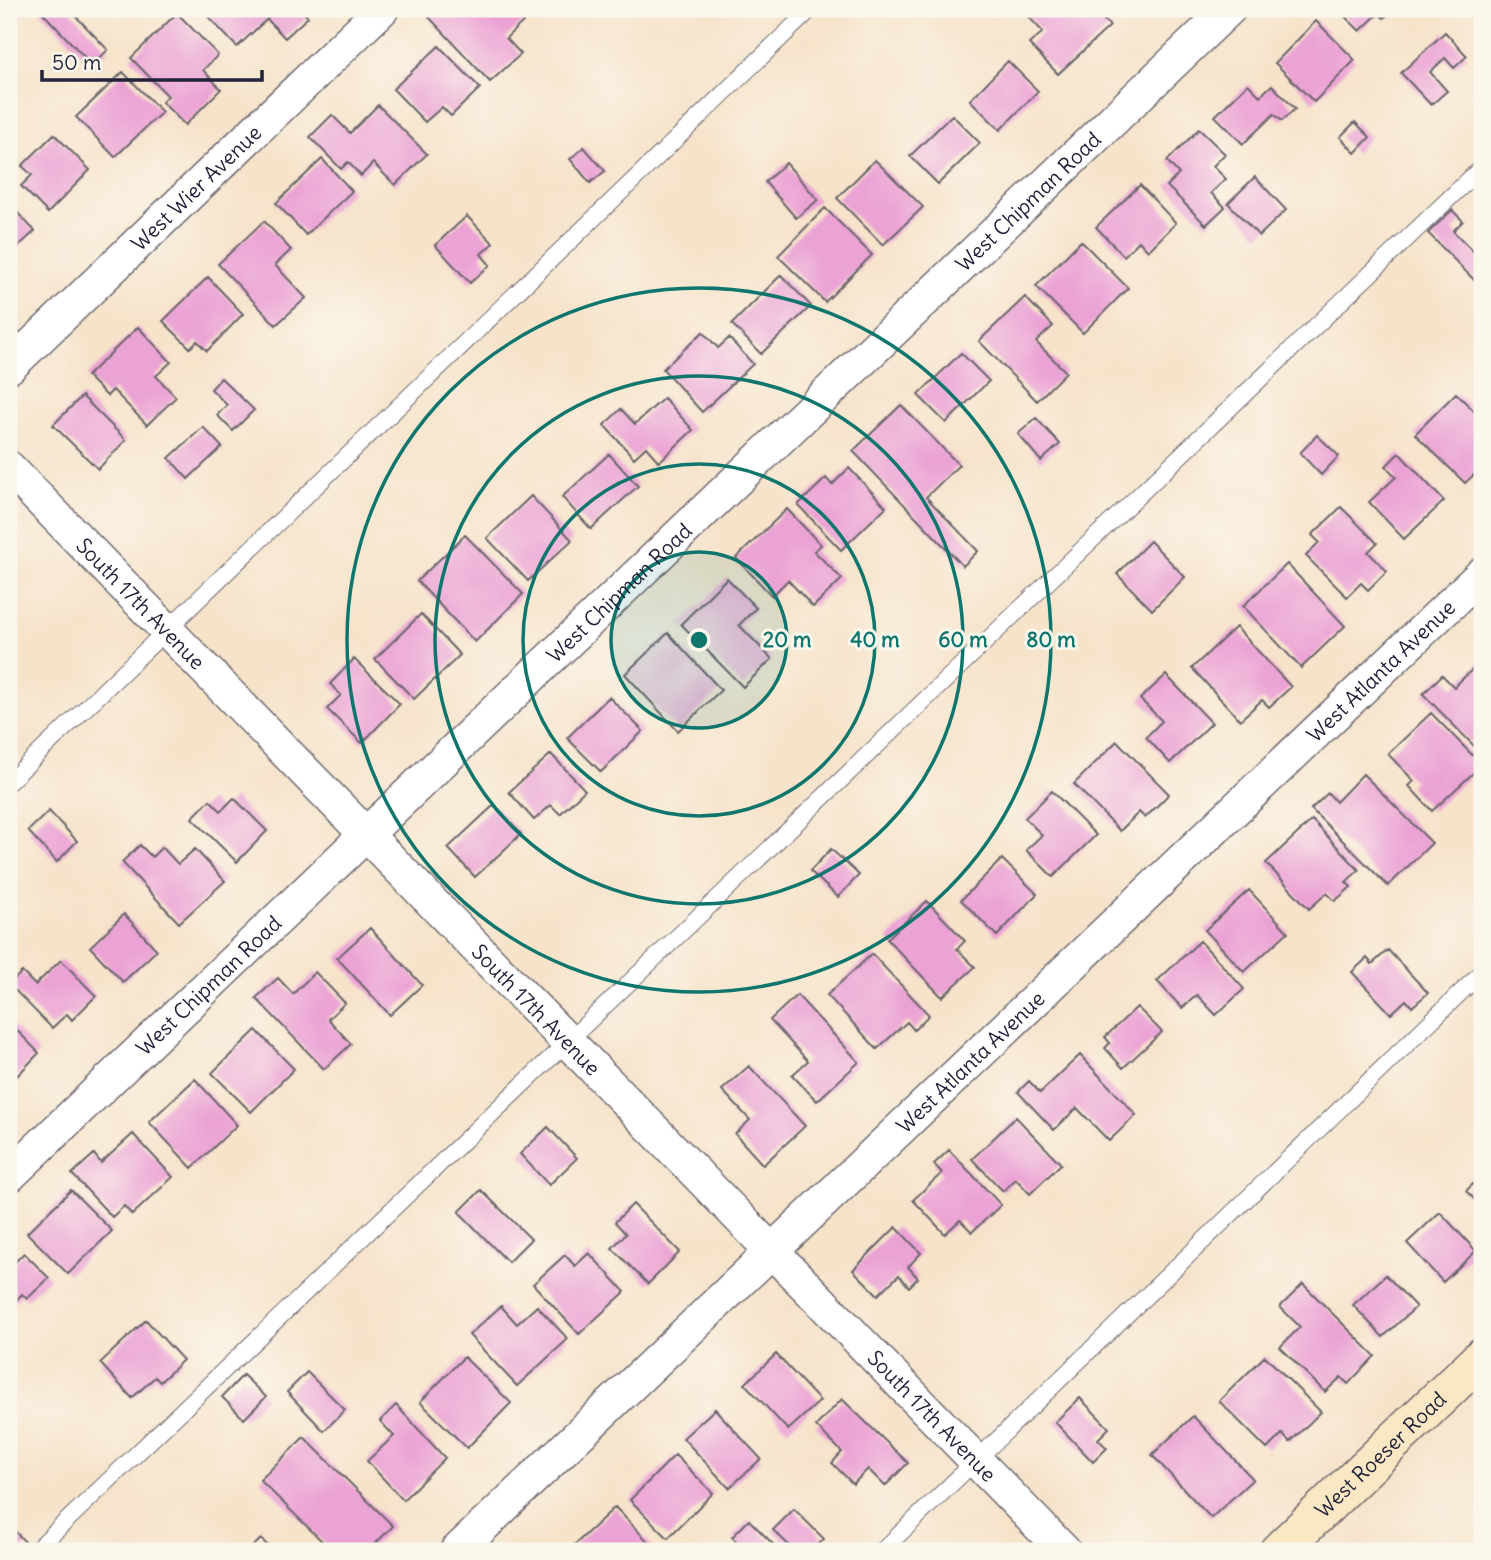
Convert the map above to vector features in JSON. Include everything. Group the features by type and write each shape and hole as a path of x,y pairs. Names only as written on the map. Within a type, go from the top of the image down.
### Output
{"street":[{"name":"West Wier Avenue","path":"9,367 382,9"},
{"name":"West Chipman Road","path":"9,1175 1229,9"},
{"name":"South 17th Avenue","path":"9,468 1064,1551"},
{"name":"West Atlanta Avenue","path":"457,1551 1482,574"},
{"name":"West Roeser Road","path":"1279,1551 1482,1357"}],"lane":[{"path":"9,782 811,9"},
{"path":"35,1551 1482,167"},
{"path":"882,1551 1482,972"}],"building":[{"path":"39,9 69,9 108,50 92,65"},
{"path":"201,9 301,9 308,17 285,38 267,19 237,47"},
{"path":"438,9 457,9 461,14 467,9 515,9 525,20 506,38 521,54 490,82 429,17"},
{"path":"1093,9 1110,26 1058,74 1029,44 1043,32 1023,11"},
{"path":"1337,9 1393,9 1384,18 1379,13 1360,31"},
{"path":"177,13 218,55 203,70 221,89 185,125 162,102 168,96 131,58"},
{"path":"1316,21 1355,60 1314,102 1275,63"},
{"path":"1445,32 1467,56 1454,68 1445,58 1430,72 1447,91 1431,105 1401,73"},
{"path":"439,46 480,88 451,116 442,107 425,122 393,89"},
{"path":"1008,61 1038,91 1000,130 970,100"},
{"path":"123,72 162,112 115,157 76,117"},
{"path":"1248,84 1260,96 1272,85 1295,109 1282,121 1274,114 1243,144 1215,116"},
{"path":"378,105 427,154 395,185 373,163 361,176 348,162 341,169 310,137 332,115 350,133"},
{"path":"952,115 980,143 938,184 910,156"},
{"path":"1355,122 1370,137 1355,153 1340,137"},
{"path":"1199,129 1225,154 1213,166 1226,179 1211,193 1225,207 1206,225 1167,186 1179,174 1167,161"},
{"path":"54,134 90,170 48,213 21,186 32,175 22,166"},
{"path":"584,147 605,171 590,183 570,159"},
{"path":"322,159 352,191 306,235 276,203"},
{"path":"875,160 923,207 883,245 837,198"},
{"path":"786,163 818,200 796,218 765,182"},
{"path":"1255,177 1286,210 1259,236 1228,203"},
{"path":"1140,185 1176,223 1148,251 1139,241 1124,256 1096,227"},
{"path":"9,204 35,231 9,255"},
{"path":"825,208 872,255 825,302 778,256"},
{"path":"1452,210 1463,221 1453,231 1482,260 1482,288 1428,233"},
{"path":"467,216 493,243 481,254 490,265 470,283 435,245"},
{"path":"264,221 291,250 275,265 306,298 276,325 218,264"},
{"path":"1081,241 1128,288 1083,333 1036,286"},
{"path":"781,275 811,306 761,354 732,324"},
{"path":"208,277 243,314 207,351 197,341 190,348 163,321"},
{"path":"1025,297 1053,326 1036,342 1066,372 1037,401 979,341"},
{"path":"138,327 171,362 156,376 176,397 147,425 113,390 107,396 87,376"},
{"path":"703,332 718,348 729,338 753,364 702,412 663,369"},
{"path":"961,353 989,381 946,423 918,395"},
{"path":"221,378 254,410 233,431 217,415 227,405 211,389"},
{"path":"1456,393 1482,419 1482,472 1480,469 1465,483 1415,434"},
{"path":"82,396 126,440 98,469 53,425"},
{"path":"664,398 693,430 659,462 646,447 634,458 604,425 621,409 635,424"},
{"path":"901,405 959,465 926,497 978,551 963,566 853,451"},
{"path":"1036,418 1060,444 1041,461 1018,434"},
{"path":"203,427 222,447 188,479 169,458"},
{"path":"1317,435 1339,456 1321,475 1300,453"},
{"path":"1399,453 1444,501 1404,539 1369,502 1396,477 1386,466"},
{"path":"609,454 638,486 591,529 562,497"},
{"path":"849,468 886,507 841,550 798,505 826,478 832,485"},
{"path":"531,496 572,540 528,581 487,538"},
{"path":"1341,507 1377,543 1368,552 1387,571 1368,590 1361,583 1347,597 1306,556 1319,542 1312,535"},
{"path":"787,509 821,545 814,551 842,579 813,607 788,580 772,596 736,558"},
{"path":"465,535 523,594 475,642 417,581"},
{"path":"1150,541 1185,577 1152,610 1117,574"},
{"path":"1287,564 1345,626 1301,668 1243,606"},
{"path":"727,578 756,608 739,625 772,659 743,687 681,624"},
{"path":"421,614 460,655 414,699 375,659"},
{"path":"1236,627 1291,687 1269,707 1262,700 1240,720 1192,668"},
{"path":"668,633 721,690 678,731 625,674"},
{"path":"354,659 400,704 362,743 327,709 341,695 330,684"},
{"path":"1482,660 1482,754 1423,694 1442,675 1454,687"},
{"path":"1166,675 1212,723 1170,763 1146,737 1162,721 1140,699"},
{"path":"609,697 643,731 601,772 567,738"},
{"path":"1431,713 1482,765 1432,811 1409,786 1414,781 1388,754"},
{"path":"1117,741 1169,794 1145,818 1139,812 1120,831 1074,784"},
{"path":"551,754 585,790 560,814 551,805 534,820 509,792"},
{"path":"1363,774 1432,843 1388,886 1311,809 1328,793 1336,802"},
{"path":"1052,791 1096,835 1053,877 1026,850 1042,835 1025,818"},
{"path":"234,798 267,831 237,862 192,818 210,800 221,811"},
{"path":"494,805 521,834 475,877 448,848"},
{"path":"49,811 77,841 57,862 28,831"},
{"path":"1312,820 1359,870 1346,882 1351,887 1335,901 1327,893 1309,909 1266,863"},
{"path":"140,845 152,857 162,847 178,864 195,849 225,881 179,923 122,862"},
{"path":"831,849 859,875 838,897 810,871"},
{"path":"1002,859 1037,894 997,936 961,900"},
{"path":"1249,890 1288,932 1244,972 1205,930"},
{"path":"927,901 965,941 957,949 975,967 942,997 887,939"},
{"path":"124,914 157,950 123,982 90,947"},
{"path":"370,928 422,985 390,1015 337,958"},
{"path":"1200,941 1244,989 1216,1015 1197,995 1182,1008 1157,981"},
{"path":"1388,950 1428,993 1412,1007 1406,1000 1391,1014 1352,972 1367,958 1372,964"},
{"path":"872,954 929,1015 914,1030 907,1022 877,1049 827,995"},
{"path":"61,960 96,996 72,1020 67,1014 52,1028 9,984 22,972 35,985"},
{"path":"315,972 345,1003 328,1019 351,1044 324,1069 256,998 278,978 293,994"},
{"path":"797,995 859,1062 817,1101 792,1075 808,1061 770,1020"},
{"path":"1137,1007 1162,1032 1123,1068 1105,1048 1110,1043 1105,1037"},
{"path":"9,1022 39,1053 15,1078 9,1072"},
{"path":"256,1030 294,1069 251,1112 212,1073"},
{"path":"1080,1055 1136,1115 1109,1141 1077,1108 1054,1130 1018,1092 1029,1081 1040,1093"},
{"path":"749,1066 805,1126 763,1165 735,1134 750,1120 722,1090"},
{"path":"195,1079 237,1125 192,1168 149,1122"},
{"path":"1016,1117 1061,1164 1030,1194 1016,1179 1003,1191 972,1159"},
{"path":"548,1127 577,1158 549,1185 520,1154"},
{"path":"133,1134 173,1177 132,1215 124,1206 112,1217 72,1174 94,1154 101,1163"},
{"path":"949,1150 1001,1205 972,1232 960,1220 945,1234 913,1200 942,1173 934,1164"},
{"path":"1482,1175 1482,1207 1466,1191"},
{"path":"71,1190 112,1231 68,1274 27,1233"},
{"path":"481,1190 531,1239 508,1262 459,1212"},
{"path":"633,1204 680,1252 648,1284 612,1248 626,1234 615,1222"},
{"path":"1440,1212 1476,1251 1443,1282 1407,1243"},
{"path":"896,1227 921,1253 908,1267 918,1278 909,1287 899,1275 878,1295 853,1270"},
{"path":"24,1253 49,1278 27,1299 22,1294 9,1308 9,1268"},
{"path":"589,1253 625,1292 579,1334 533,1284 565,1255 575,1266"},
{"path":"1386,1275 1416,1307 1383,1337 1353,1305"},
{"path":"1303,1284 1375,1356 1348,1384 1341,1377 1325,1392 1280,1347 1300,1327 1280,1307"},
{"path":"501,1306 517,1324 537,1306 568,1339 517,1386 469,1335"},
{"path":"146,1320 183,1360 160,1382 155,1377 132,1398 100,1363"},
{"path":"776,1354 820,1401 788,1430 745,1384"},
{"path":"1265,1356 1321,1412 1290,1442 1282,1434 1267,1449 1219,1401"},
{"path":"464,1357 511,1403 467,1448 420,1402"},
{"path":"307,1372 345,1410 324,1431 287,1392"},
{"path":"243,1375 266,1397 244,1419 222,1397"},
{"path":"1080,1398 1109,1428 1098,1439 1107,1448 1093,1462 1055,1422"},
{"path":"842,1399 908,1463 885,1486 868,1469 853,1484 832,1463 842,1452 816,1426"},
{"path":"396,1405 445,1458 403,1500 367,1461 394,1436 380,1421"},
{"path":"715,1409 761,1459 729,1488 683,1438"},
{"path":"1193,1416 1253,1479 1211,1518 1152,1455"},
{"path":"304,1437 393,1526 368,1551 332,1551 260,1480"},
{"path":"675,1455 713,1493 668,1538 630,1500"},
{"path":"615,1507 657,1551 568,1551"},
{"path":"794,1509 824,1539 812,1551 795,1551 773,1530"},
{"path":"749,1520 780,1551 746,1551 732,1537"},
{"path":"9,1525 27,1544 20,1551 9,1551"},
{"path":"261,1539 273,1551 248,1551"}]}
